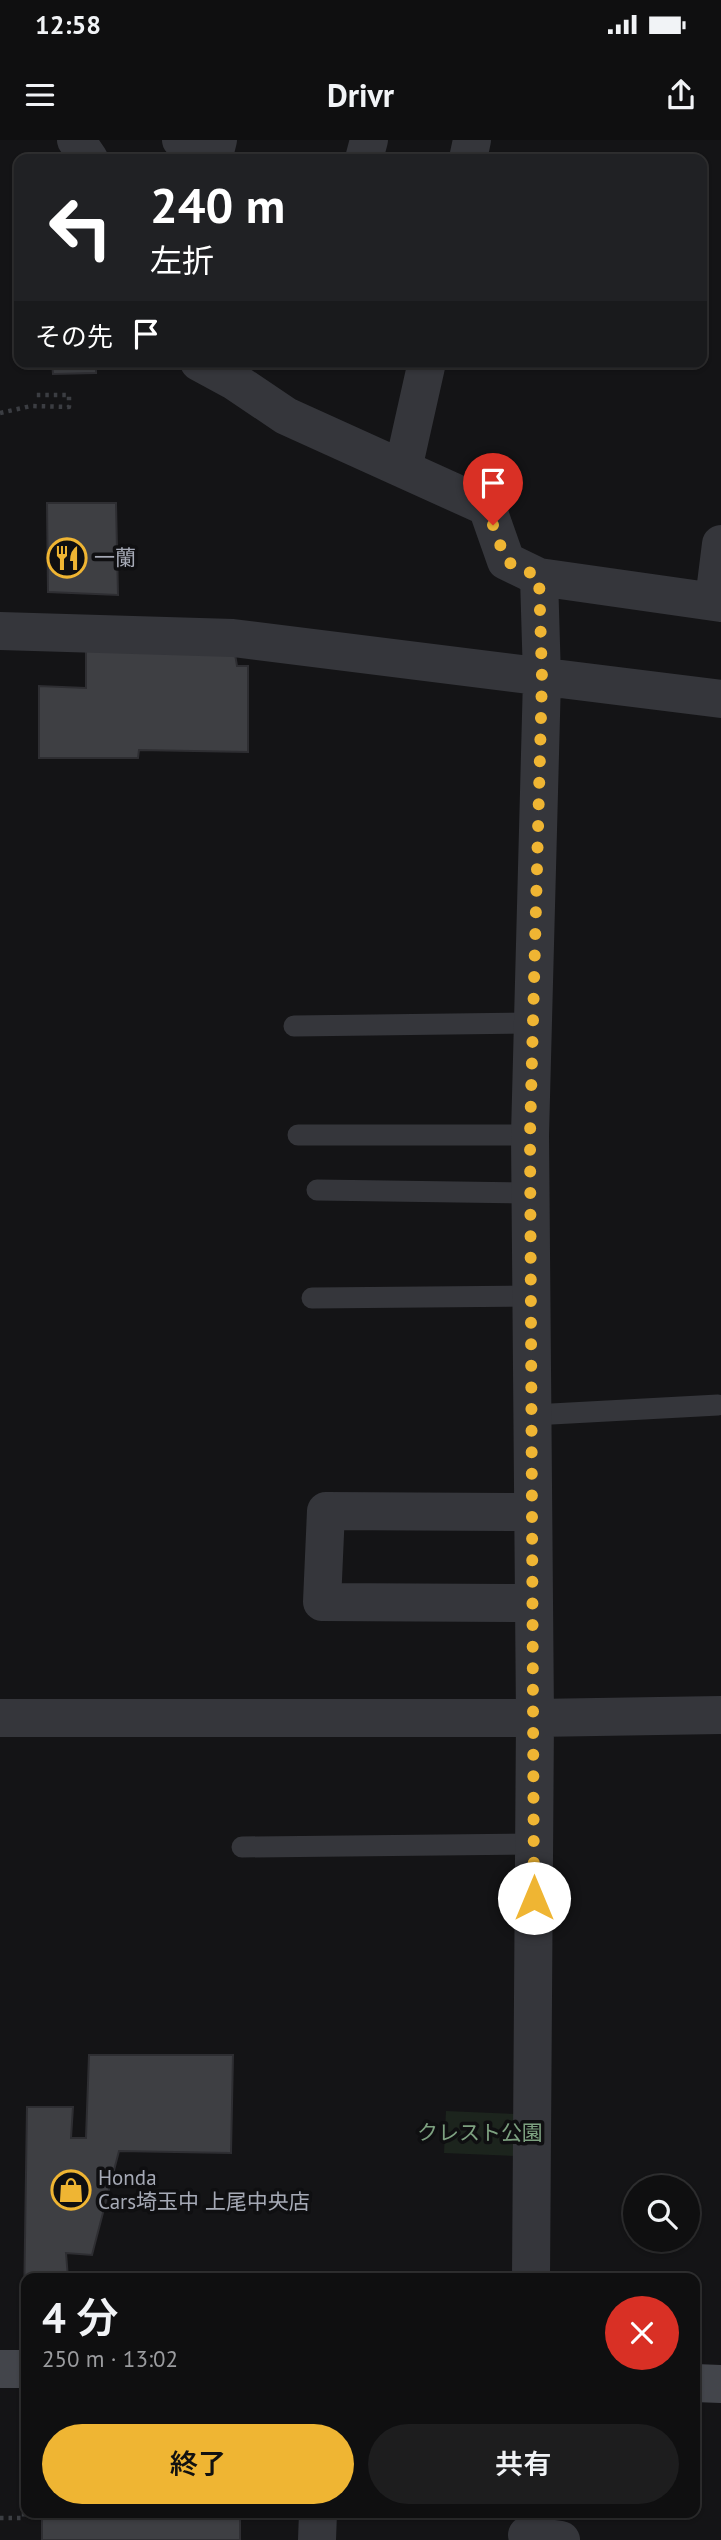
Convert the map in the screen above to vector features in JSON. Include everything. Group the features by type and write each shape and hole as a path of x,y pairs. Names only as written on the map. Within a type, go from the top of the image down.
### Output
{"street":[{"path":"181,140 216,148 218,140"},
{"path":"210,368 286,416 487,507 506,561 539,577 717,601 721,544"},
{"path":"403,469 426,368"},
{"path":"531,2273 535,1718 530,1135 542,678 539,577"},
{"path":"0,631 233,638 721,699"},
{"path":"533,1513 326,1511 322,1602 534,1603"},
{"path":"0,1718 535,1718 721,1714"},
{"path":"0,2369 21,2369"},
{"path":"700,2383 721,2384"},
{"path":"317,2540 318,2518"}],"lane":[{"path":"293,1026 533,1023"},
{"path":"298,1135 530,1135"},
{"path":"317,1190 530,1193"},
{"path":"312,1298 531,1296"},
{"path":"533,1415 718,1405"},
{"path":"242,1847 534,1844"}],"path":[{"path":"0,413 31,406 69,407 69,396 35,395"},
{"path":"0,2518 21,2518"}],"green space":[{"name":"クレスト公園","path":"446,2111 516,2114 515,2156 444,2153"}],"building":[{"path":"52,368 96,368 96,373 53,374"},
{"path":"47,503 116,503 118,595 48,592"},
{"path":"86,642 235,654 237,666 248,666 248,752 139,750 138,758 39,758 39,686 86,688"},
{"path":"89,2055 233,2055 231,2153 119,2151 92,2255 66,2253 68,2273 24,2273 27,2107 73,2107 71,2138 86,2138"},
{"path":"42,2518 240,2519 240,2540 42,2540"}],"place":[{"name":"一蘭","path":"67,558"},
{"name":"Honda Cars埼玉中 上尾中央店","path":"71,2190"}],"route":[{"path":"493,525 506,561 539,577 542,678 530,1135 534,1898"}]}
